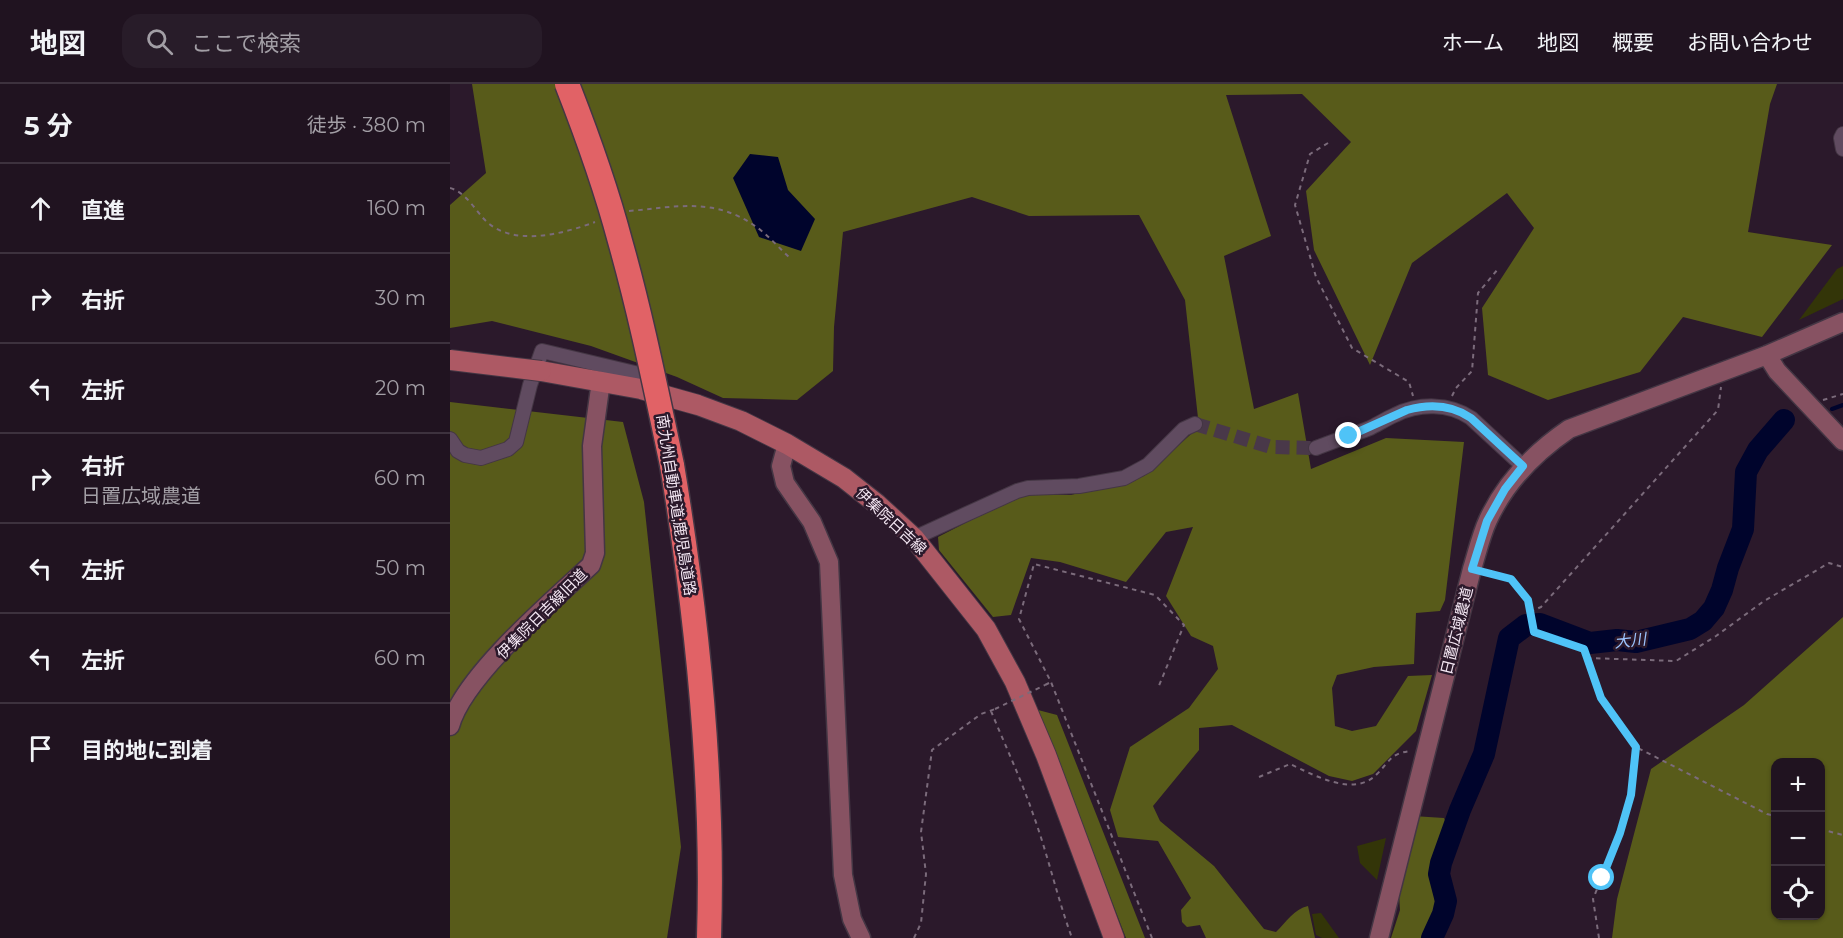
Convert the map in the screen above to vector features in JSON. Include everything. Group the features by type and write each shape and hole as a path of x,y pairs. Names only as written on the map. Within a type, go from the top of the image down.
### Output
{"highway":[{"name":"南九州自動車道;鹿児島道路","path":"567,84 620,239 647,345 672,465 694,621 705,738 709,831 709,938"}],"main road":[{"name":"伊集院日吉線","path":"450,360 602,381 698,405 741,421 787,444 844,478 877,504 914,538 986,629 1015,682 1046,755 1114,938"}],"street":[{"path":"1843,134 1841,138 1843,149"},
{"name":"日置広域農道","path":"1379,938 1472,569 1487,521 1505,489 1523,466 1546,444 1569,429 1767,355 1843,322"},
{"path":"450,439 458,451 465,455 482,458 508,449 516,442 530,385 542,351 639,374 641,389"},
{"path":"1767,355 1777,371 1843,441"},
{"name":"伊集院日吉線旧道","path":"450,726 463,697 486,669 535,616 591,565 595,553 592,446 602,381"},
{"path":"1317,448 1417,407 1448,408 1462,412 1471,418 1523,466"},
{"path":"914,538 1017,491 1028,488 1079,486 1124,478 1148,465 1184,429 1196,424"},
{"path":"787,444 781,466 785,483 812,522 829,562 843,875 852,919 861,938"}],"path":[{"path":"1328,143 1310,154 1295,205 1316,277 1352,348 1409,382 1417,407"},
{"path":"1448,408 1456,387 1472,371 1478,293 1498,269"},
{"path":"1530,612 1541,607 1718,410 1721,392 1720,372"},
{"path":"1587,658 1676,661 1716,636 1764,601 1829,563 1843,567"},
{"path":"1152,938 1051,682 1019,619 1034,564 1155,595 1184,626 1158,688"},
{"path":"1472,569 1511,579 1528,600 1534,632 1584,649 1601,698 1636,747 1771,815"},
{"path":"914,938 921,923 926,874 921,832 932,750 981,714 1051,682"},
{"path":"991,711 1034,814 1059,903 1072,938"},
{"path":"1258,777 1290,764 1320,778 1350,786 1374,777 1396,753 1427,747"},
{"path":"1599,938 1593,899 1620,833 1631,795 1636,747"},
{"path":"1825,830 1843,836"}],"shaded area":[{"path":"472,84 1777,84 1770,104 1748,232 1832,245 1762,337 1683,317 1640,372 1548,400 1488,375 1482,308 1534,228 1507,193 1412,263 1370,365 1314,250 1306,191 1351,142 1302,94 1226,95 1271,236 1224,256 1254,409 1298,393 1311,469 1386,438 1464,442 1445,600 1440,611 1416,613 1414,664 1374,667 1337,675 1332,688 1335,726 1352,731 1376,726 1408,676 1432,675 1416,731 1373,774 1352,781 1329,776 1232,725 1199,728 1199,750 1153,806 1160,821 1214,866 1264,929 1276,932 1294,913 1308,906 1315,938 1206,938 1200,925 1187,927 1182,922 1181,910 1191,898 1158,841 1118,837 1110,810 1130,747 1189,708 1218,669 1213,646 1191,636 1166,596 1193,527 1166,532 1126,582 1060,562 1031,558 1011,615 993,617 939,550 938,537 1022,494 1071,495 1144,476 1199,427 1185,300 1139,215 1029,216 972,197 843,232 834,327 833,371 797,400 723,398 677,377 591,346 492,321 450,328 450,205 486,173"},
{"path":"1843,266 1843,299 1799,320 1837,269"},
{"path":"450,402 623,422 644,502 681,847 667,938 450,938"},
{"path":"1843,617 1843,938 1612,938 1617,899 1651,769 1744,705"},
{"path":"1038,710 1057,715 1145,938 1126,938"},
{"path":"1413,816 1444,818 1447,825 1432,881 1437,916 1428,938 1391,938 1400,910 1397,865"},
{"path":"1386,838 1377,880 1360,863 1357,846"},
{"path":"1321,913 1339,938 1322,938 1316,935 1312,914"}],"water":[{"path":"750,154 778,157 788,190 815,219 801,251 759,237 733,178"}],"waterway":[{"path":"1832,409 1843,405"},
{"name":"大川","path":"1432,938 1446,901 1439,874 1441,863 1484,754 1509,638 1526,625 1540,624 1590,643 1617,640 1636,642 1690,629 1703,621 1714,608 1722,590 1743,529 1746,472 1758,450 1784,420"}],"tunnel":[{"path":"1195,424 1271,447 1316,448"}],"route":[{"path":"1349,436 1417,407 1448,408 1462,412 1471,418 1523,466 1505,489 1487,521 1472,569 1511,579 1528,600 1534,632 1584,649 1601,698 1636,747 1631,795 1620,833 1602,878"}]}
